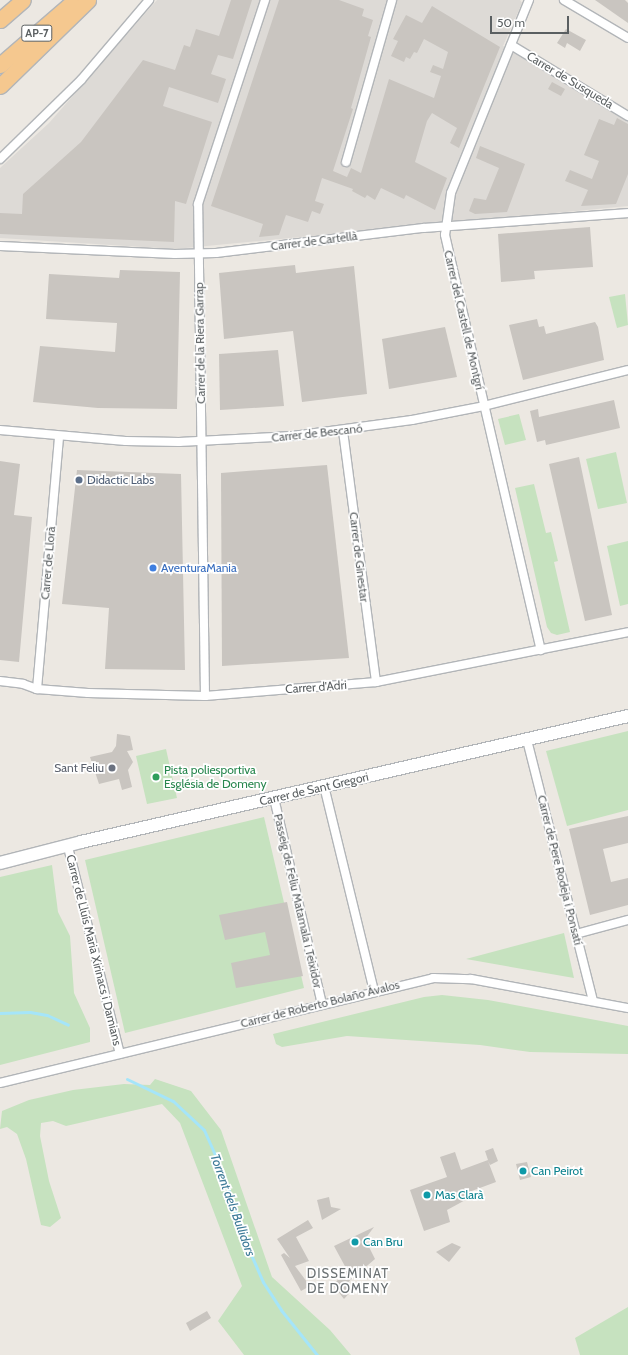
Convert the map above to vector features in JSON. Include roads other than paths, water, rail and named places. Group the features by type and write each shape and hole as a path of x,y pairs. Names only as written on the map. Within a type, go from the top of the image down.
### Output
{"highway":[{"name":"AP-7","path":"0,20 23,0"},
{"name":"AP-7","path":"0,65 75,0"},
{"path":"0,86 36,54 88,0"}],"main road":[{"name":"Carrer de Sant Gregori","path":"0,863 628,716"}],"street":[{"path":"0,159 82,80 149,0"},
{"name":"Carrer de la Riera Garrap","path":"205,696 198,204 265,0"},
{"path":"346,162 392,0"},
{"name":"Carrer del Castell de Montgrí","path":"529,0 451,194 445,235 541,650"},
{"path":"566,0 628,38"},
{"name":"Carrer de Susqueda","path":"511,45 628,116"},
{"name":"Carrer de Cartellà","path":"0,246 198,253 446,227 628,212"},
{"name":"Carrer de Bescanó","path":"0,430 59,437 126,441 260,439 343,431 484,406 628,370"},
{"name":"Carrer de Ginestar","path":"343,431 376,682"},
{"name":"Carrer de Llorà","path":"37,689 59,437"},
{"name":"Carrer d'Adri","path":"0,681 23,684 37,689 88,693 205,696 376,682 628,632"},
{"name":"Carrer de Pere Rodeja i Ponsatí","path":"527,740 592,1001"},
{"path":"324,786 374,991"},
{"name":"Passeig de Feliu Matamala i Teixidor","path":"274,798 322,1004"},
{"name":"Carrer de Lluís Maria Xirinacs i Damians","path":"68,847 120,1054"},
{"path":"576,934 628,920"},
{"name":"Carrer de Roberto Bolaño Ávalos","path":"0,1083 16,1081 422,979 455,978 628,1008"},
{"name":"Carrer de Roberto Bolaño Ávalos","path":"0,1089 16,1081"}],"waterway":[{"name":"Torrent dels Bullidors","path":"0,1013 30,1012 47,1015 68,1025"},
{"name":"Torrent dels Bullidors","path":"127,1079 173,1101 204,1130 224,1175 242,1234 263,1282 281,1310 317,1355"}],"place":[{"name":"Didactic Labs","path":"79,480"},
{"name":"AventuraMania","path":"153,568"},
{"name":"Sant Feliu","path":"112,768"},
{"name":"Pista poliesportiva Església de Domeny","path":"156,777"},
{"name":"Can Peirot","path":"523,1171"},
{"name":"Mas Clarà","path":"427,1195"},
{"name":"Can Bru","path":"355,1242"}],"district":[{"name":"DISSEMINAT DE DOMENY","path":"348,1282"}]}
